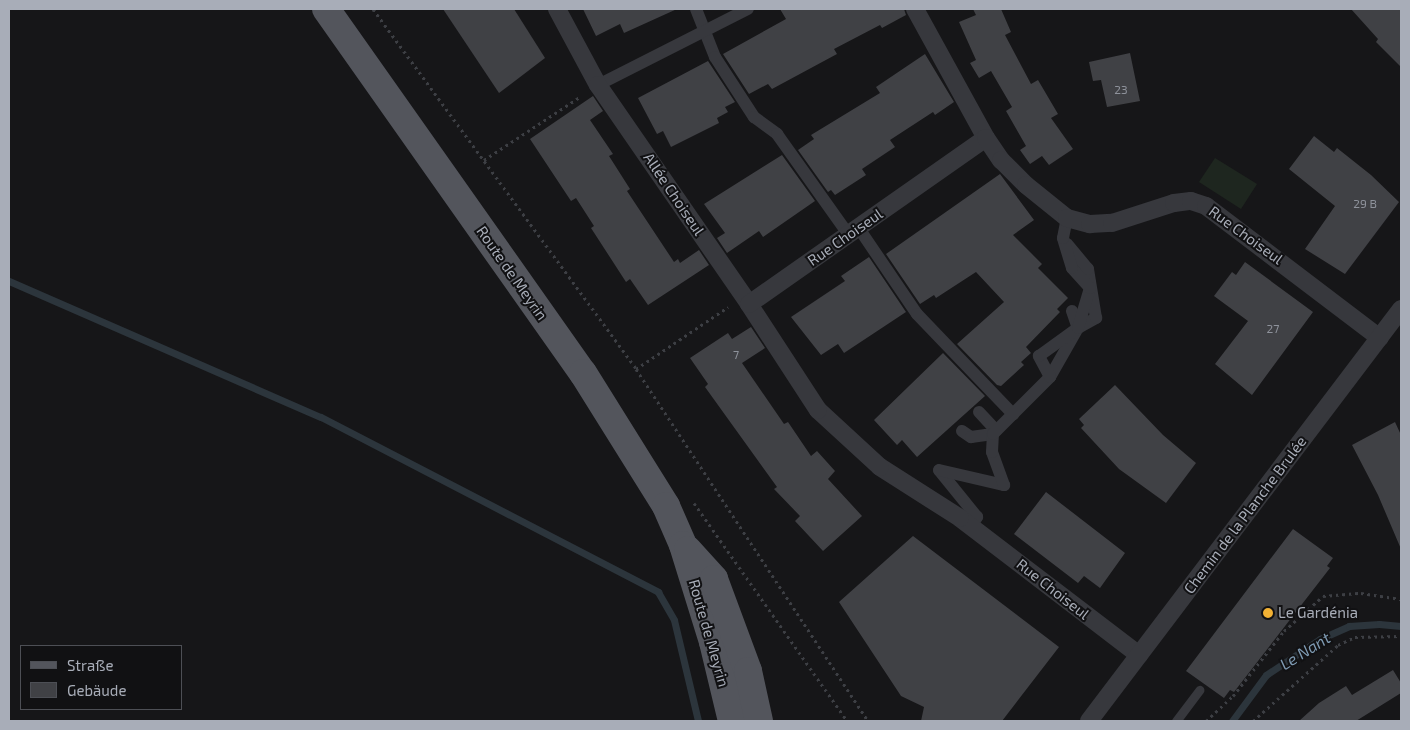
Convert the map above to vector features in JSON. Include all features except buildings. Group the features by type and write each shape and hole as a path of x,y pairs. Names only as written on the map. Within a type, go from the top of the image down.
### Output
{"main road":[{"name":"Route de Meyrin","path":"326,9 583,373 657,491 683,545 713,642 732,721"},
{"name":"Route de Meyrin","path":"683,545 714,579 748,671 759,721"}],"street":[{"name":"Allée Choiseul","path":"557,9 598,85 746,300"},
{"path":"696,9 707,30 715,58 754,117 777,134 917,314 1013,414"},
{"path":"598,85 748,9"},
{"path":"915,9 986,138"},
{"name":"Rue Choiseul","path":"1139,655 971,527 880,467 818,410 746,300 853,231 986,138 1001,160 1026,185 1068,218 1090,224 1112,223 1174,203 1191,201 1206,206 1380,338"},
{"path":"1050,377 1039,356 1078,328 1096,318 1088,270 1062,238 1068,218"},
{"name":"Chemin de la Planche Brulée","path":"1093,720 1139,655 1401,310"},
{"path":"992,452 966,434 994,432 1050,377 1078,328 1072,311"},
{"path":"971,527 977,517 939,470 1004,485 992,452 994,432 979,412"}],"lane":[{"path":"1176,721 1199,690"}],"path":[{"path":"373,9 636,369 868,721"},
{"path":"484,160 598,85"},
{"path":"636,369 746,300"},
{"path":"689,497 847,721"},
{"path":"1206,721 1234,696 1284,631 1323,596 1361,593 1401,600"},
{"path":"1252,721 1338,645 1355,637 1401,636"}],"shaded area":[{"path":"1215,158 1257,184 1241,209 1199,182"}],"waterway":[{"path":"9,281 321,417 658,592 674,620 698,721"},
{"name":"Le Nant","path":"1232,721 1266,675 1320,639 1349,626 1379,624 1401,626"}],"place":[{"name":"Le Gardénia","path":"1268,613"}]}
